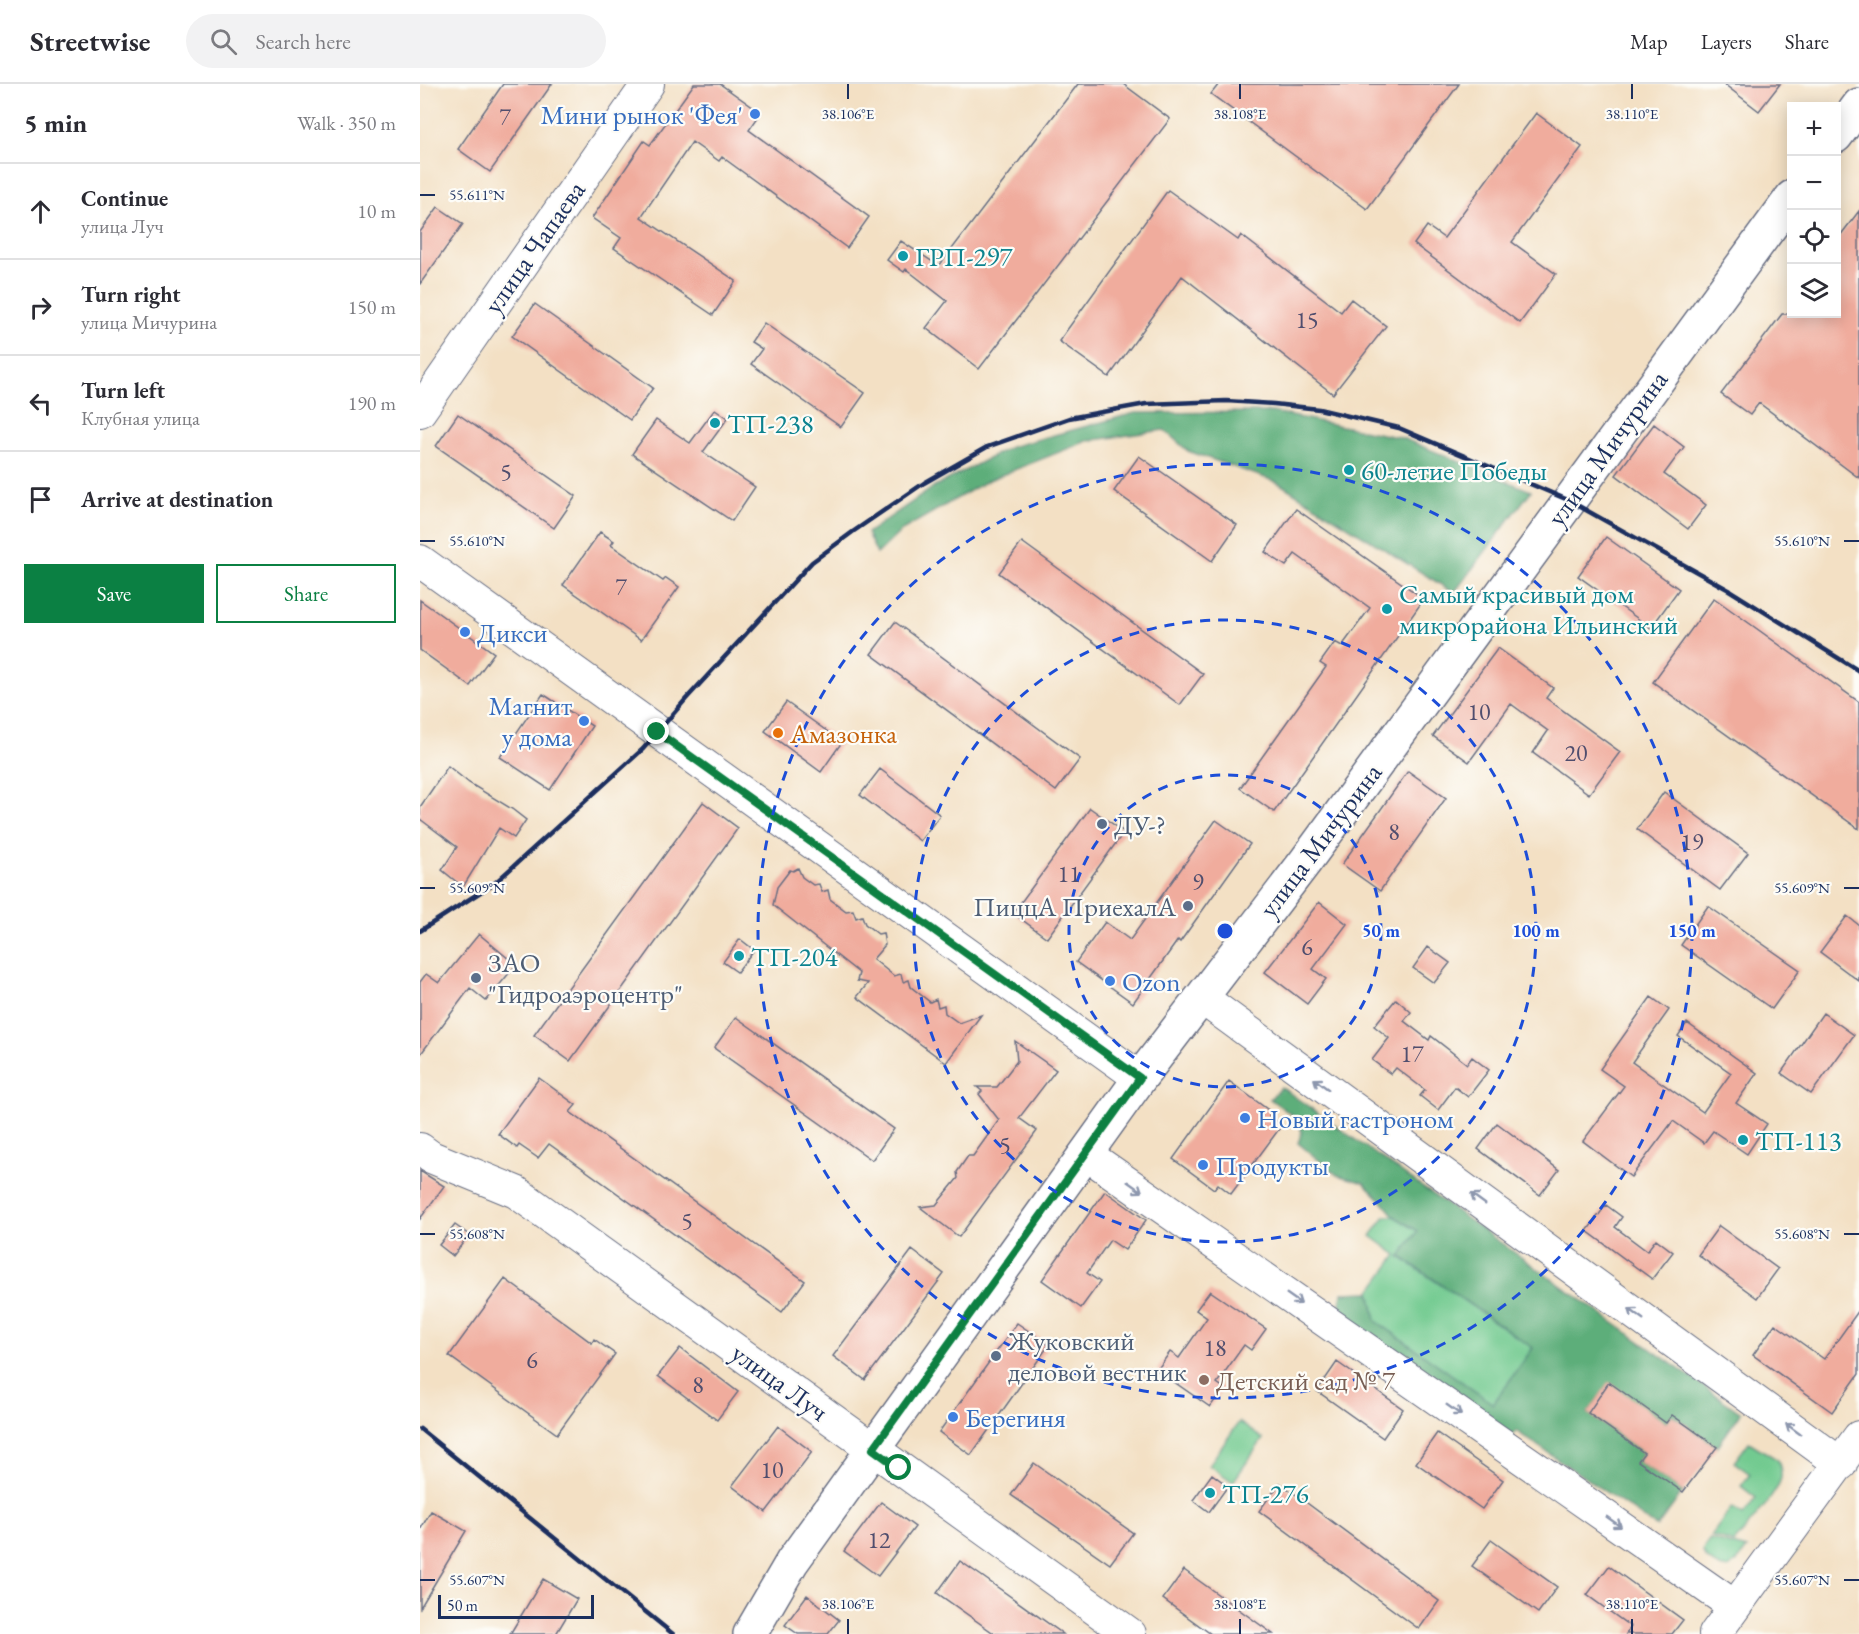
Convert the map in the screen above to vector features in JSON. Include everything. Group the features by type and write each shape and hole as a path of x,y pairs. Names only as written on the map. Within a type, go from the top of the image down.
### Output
{"main road":[{"path":"1841,129 1859,105"},
{"name":"улица Мичурина","path":"750,1634 792,1562 1140,1078 1305,862 1787,202"}],"street":[{"name":"улица Чапаева","path":"420,411 648,84"},
{"path":"420,561 1140,1078"},
{"path":"1202,998 1841,1464"},
{"name":"улица Луч","path":"420,1149 431,1157 516,1192 1130,1634"},
{"path":"1086,1154 1734,1606"},
{"path":"1715,1634 1859,1437"}],"green space":[{"path":"1272,412 1402,438 1531,491 1454,593 1277,482 1188,451 1164,430 1087,441 989,480 902,530 877,554 867,533 934,487 1010,447 1135,413"},
{"path":"1281,1087 1741,1413 1717,1447 1672,1415 1666,1423 1609,1383 1588,1413 1644,1453 1638,1461 1683,1492 1657,1527 1516,1431 1504,1446 1330,1323 1339,1308 1342,1293 1370,1292 1376,1321 1493,1404 1533,1348 1400,1256 1418,1231 1394,1216 1364,1183 1337,1175 1298,1143 1302,1132 1296,1118 1270,1099"},
{"path":"1385,1216 1394,1216 1418,1231 1400,1257 1533,1348 1493,1404 1376,1321 1370,1292 1397,1255 1371,1236"},
{"path":"1239,1422 1263,1439 1233,1482 1209,1465"},
{"path":"1749,1442 1778,1460 1781,1478 1768,1502 1734,1543 1711,1536 1732,1507 1743,1515 1756,1498 1741,1486 1750,1474 1734,1462"},
{"path":"1710,1539 1747,1549 1735,1564 1727,1568 1719,1567 1711,1562 1703,1552 1704,1546"}],"building":[{"path":"503,84 552,84 490,172 458,149"},
{"path":"694,84 720,84 761,113 749,130 869,217 847,248 722,157 719,161 692,142 641,217 736,281 713,315 614,248 621,238 592,218 644,141 650,145"},
{"path":"1078,84 1123,84 1170,119 979,369 926,328 947,301 906,269 904,272 887,260 901,241 939,266"},
{"path":"1219,84 1459,84 1367,209 1211,94"},
{"path":"1724,84 1780,84 1759,111"},
{"path":"1536,113 1582,147 1512,242 1556,274 1520,323 1414,244 1427,226 1444,238"},
{"path":"1168,190 1238,240 1241,235 1341,312 1351,299 1386,326 1333,394 1182,276 1109,377 1059,341"},
{"path":"438,207 463,224 420,284 420,232"},
{"path":"1859,211 1859,478 1759,403 1750,415 1721,394 1782,314 1787,314 1787,318 1841,318 1841,234"},
{"path":"535,304 653,388 630,420 512,336"},
{"path":"764,323 865,393 841,427 751,364 762,349 751,342"},
{"path":"715,409 728,418 703,452 755,487 732,521 632,454 656,420 690,443"},
{"path":"458,414 576,496 554,528 436,446"},
{"path":"1654,424 1684,447 1664,474 1706,505 1688,529 1616,475"},
{"path":"1139,456 1237,525 1212,561 1114,491"},
{"path":"1296,509 1424,599 1274,812 1240,788 1326,667 1320,663 1335,642 1342,646 1370,608 1295,554 1286,566 1265,552"},
{"path":"600,532 614,541 611,545 663,581 666,578 679,587 641,640 563,585"},
{"path":"1606,537 1679,589 1651,628 1578,576"},
{"path":"1022,542 1203,674 1180,705 999,573"},
{"path":"1714,598 1859,702 1859,829 1653,682"},
{"path":"420,600 494,653 470,686 420,650"},
{"path":"895,622 1080,759 1056,791 871,654"},
{"path":"1498,648 1553,688 1546,698 1620,752 1589,794 1533,753 1548,731 1511,704 1469,762 1433,736"},
{"path":"543,694 592,726 550,790 500,757"},
{"path":"786,702 842,742 821,772 765,731"},
{"path":"448,766 469,783 526,820 514,838 499,828 463,887 442,870 457,847 420,819 420,807"},
{"path":"880,769 940,815 920,841 860,795"},
{"path":"1408,771 1446,798 1380,891 1342,864"},
{"path":"1664,792 1748,853 1720,890 1637,829"},
{"path":"703,802 738,828 570,1061 534,1035"},
{"path":"1090,808 1124,832 1047,938 1013,913"},
{"path":"1216,820 1250,844 1133,1003 1076,962 1105,922 1130,940"},
{"path":"798,868 802,877 813,885 819,884 822,892 828,890 830,899 846,911 853,910 856,918 862,916 865,924 878,934 883,933 885,945 873,959 894,976 901,974 903,982 909,980 911,987 930,1002 936,999 938,1007 944,1005 945,1013 959,1023 981,1015 946,1063 857,997 868,983 857,981 859,973 773,905 777,887 790,870"},
{"path":"1319,902 1347,924 1313,969 1326,979 1307,1004 1265,972"},
{"path":"1708,906 1800,970 1772,1009 1681,945"},
{"path":"1847,916 1859,925 1859,981 1820,952"},
{"path":"479,934 516,965 486,1001 470,988 420,1055 420,982 426,974 439,983"},
{"name":"ТП-204","path":"740,939 754,950 737,972 723,962"},
{"path":"1428,947 1450,963 1434,983 1413,968"},
{"path":"1651,997 1669,1010 1632,1062 1703,1112 1731,1073 1678,1036 1687,1023 1757,1073 1736,1103 1767,1124 1747,1154 1713,1131 1704,1143 1673,1121 1631,1177 1583,1141 1624,1086 1600,1069"},
{"path":"1396,999 1411,1012 1404,1021 1429,1040 1431,1036 1467,1064 1472,1057 1489,1070 1468,1097 1455,1087 1438,1110 1420,1096 1425,1090 1396,1068 1391,1074 1372,1060 1389,1038 1374,1026"},
{"path":"1823,1013 1854,1035 1811,1094 1781,1073"},
{"path":"736,1017 894,1129 872,1160 714,1048"},
{"path":"1015,1041 1056,1070 1019,1118 1037,1131 959,1237 920,1207 936,1205 958,1178 957,1172 968,1156 973,1156 999,1120 979,1094 982,1091 977,1087 997,1087 1017,1061"},
{"path":"539,1078 576,1105 570,1112 805,1281 782,1312 549,1144 538,1158 519,1145 517,1148 498,1134"},
{"path":"1229,1081 1271,1112 1269,1116 1282,1125 1231,1194 1218,1184 1214,1189 1173,1159"},
{"path":"1497,1123 1559,1170 1540,1195 1478,1149"},
{"path":"420,1171 444,1186 420,1219"},
{"path":"1105,1191 1146,1220 1125,1250 1110,1240 1087,1273 1100,1282 1081,1308 1042,1280"},
{"path":"1606,1205 1622,1217 1615,1227 1647,1251 1656,1239 1673,1252 1652,1279 1587,1231"},
{"path":"455,1225 469,1235 453,1256 439,1245"},
{"path":"1719,1226 1778,1269 1757,1298 1698,1255"},
{"path":"912,1250 944,1274 865,1380 833,1356"},
{"path":"505,1279 592,1343 594,1339 615,1354 557,1434 449,1356"},
{"path":"1210,1291 1266,1329 1251,1350 1244,1345 1217,1383 1224,1388 1210,1407 1157,1370 1170,1352 1179,1358 1207,1318 1196,1310"},
{"path":"1859,1310 1859,1374 1832,1412 1753,1355 1775,1324 1824,1359"},
{"path":"1017,1323 1049,1345 971,1455 939,1432"},
{"path":"680,1348 738,1392 717,1420 658,1376"},
{"path":"1337,1362 1403,1409 1383,1438 1317,1391"},
{"path":"1609,1382 1666,1423 1672,1415 1717,1447 1683,1492 1638,1461 1644,1453 1588,1413"},
{"path":"778,1426 812,1452 766,1512 732,1486"},
{"path":"1437,1433 1503,1480 1482,1509 1416,1463"},
{"path":"1034,1463 1133,1533 1110,1564 1011,1495"},
{"name":"ТП-276","path":"1212,1474 1228,1486 1209,1512 1193,1500"},
{"path":"1280,1483 1439,1601 1419,1629 1259,1511"},
{"path":"881,1502 915,1527 878,1576 844,1551"},
{"path":"431,1511 466,1531 420,1608 420,1530"},
{"path":"1491,1540 1557,1587 1538,1613 1472,1566"},
{"path":"960,1561 1063,1634 995,1634 937,1593"},
{"path":"1609,1566 1683,1620 1672,1634 1626,1634 1631,1627 1587,1595"},
{"path":"1184,1570 1273,1634 1211,1634 1163,1599"},
{"path":"543,1579 577,1599 556,1634 510,1634"},
{"path":"807,1595 839,1620 828,1634 798,1634 785,1625"}],"railway":[{"path":"420,931 496,882 643,749 812,562 854,531 924,483 987,447 1069,418 1146,404 1226,401 1274,404 1319,409 1399,428 1568,500 1729,590 1859,671"},
{"path":"420,1429 673,1634"}],"place":[{"name":"Мини рынок 'Фея'","path":"755,114"},
{"name":"ГРП-297","path":"903,256"},
{"name":"ТП-238","path":"715,423"},
{"name":"60-летие Победы","path":"1349,470"},
{"name":"Самый красивый дом микрорайона Ильинский","path":"1387,609"},
{"name":"Дикси","path":"465,632"},
{"name":"Магнит у дома","path":"584,721"},
{"name":"Амазонка","path":"778,733"},
{"name":"ДУ-?","path":"1102,824"},
{"name":"ПиццА ПриехалА","path":"1188,906"},
{"name":"ТП-204","path":"739,956"},
{"name":"ЗАО \"Гидроаэроцентр\"","path":"476,978"},
{"name":"Ozon","path":"1110,981"},
{"name":"Новый гастроном","path":"1245,1118"},
{"name":"ТП-113","path":"1743,1140"},
{"name":"Продукты","path":"1203,1165"},
{"name":"Жуковский деловой вестник","path":"996,1356"},
{"name":"Детский сад № 7","path":"1204,1380"},
{"name":"Берегиня","path":"953,1417"},
{"name":"ТП-276","path":"1210,1493"}],"route":[{"path":"657,732 1140,1078 873,1449 899,1468"}]}
